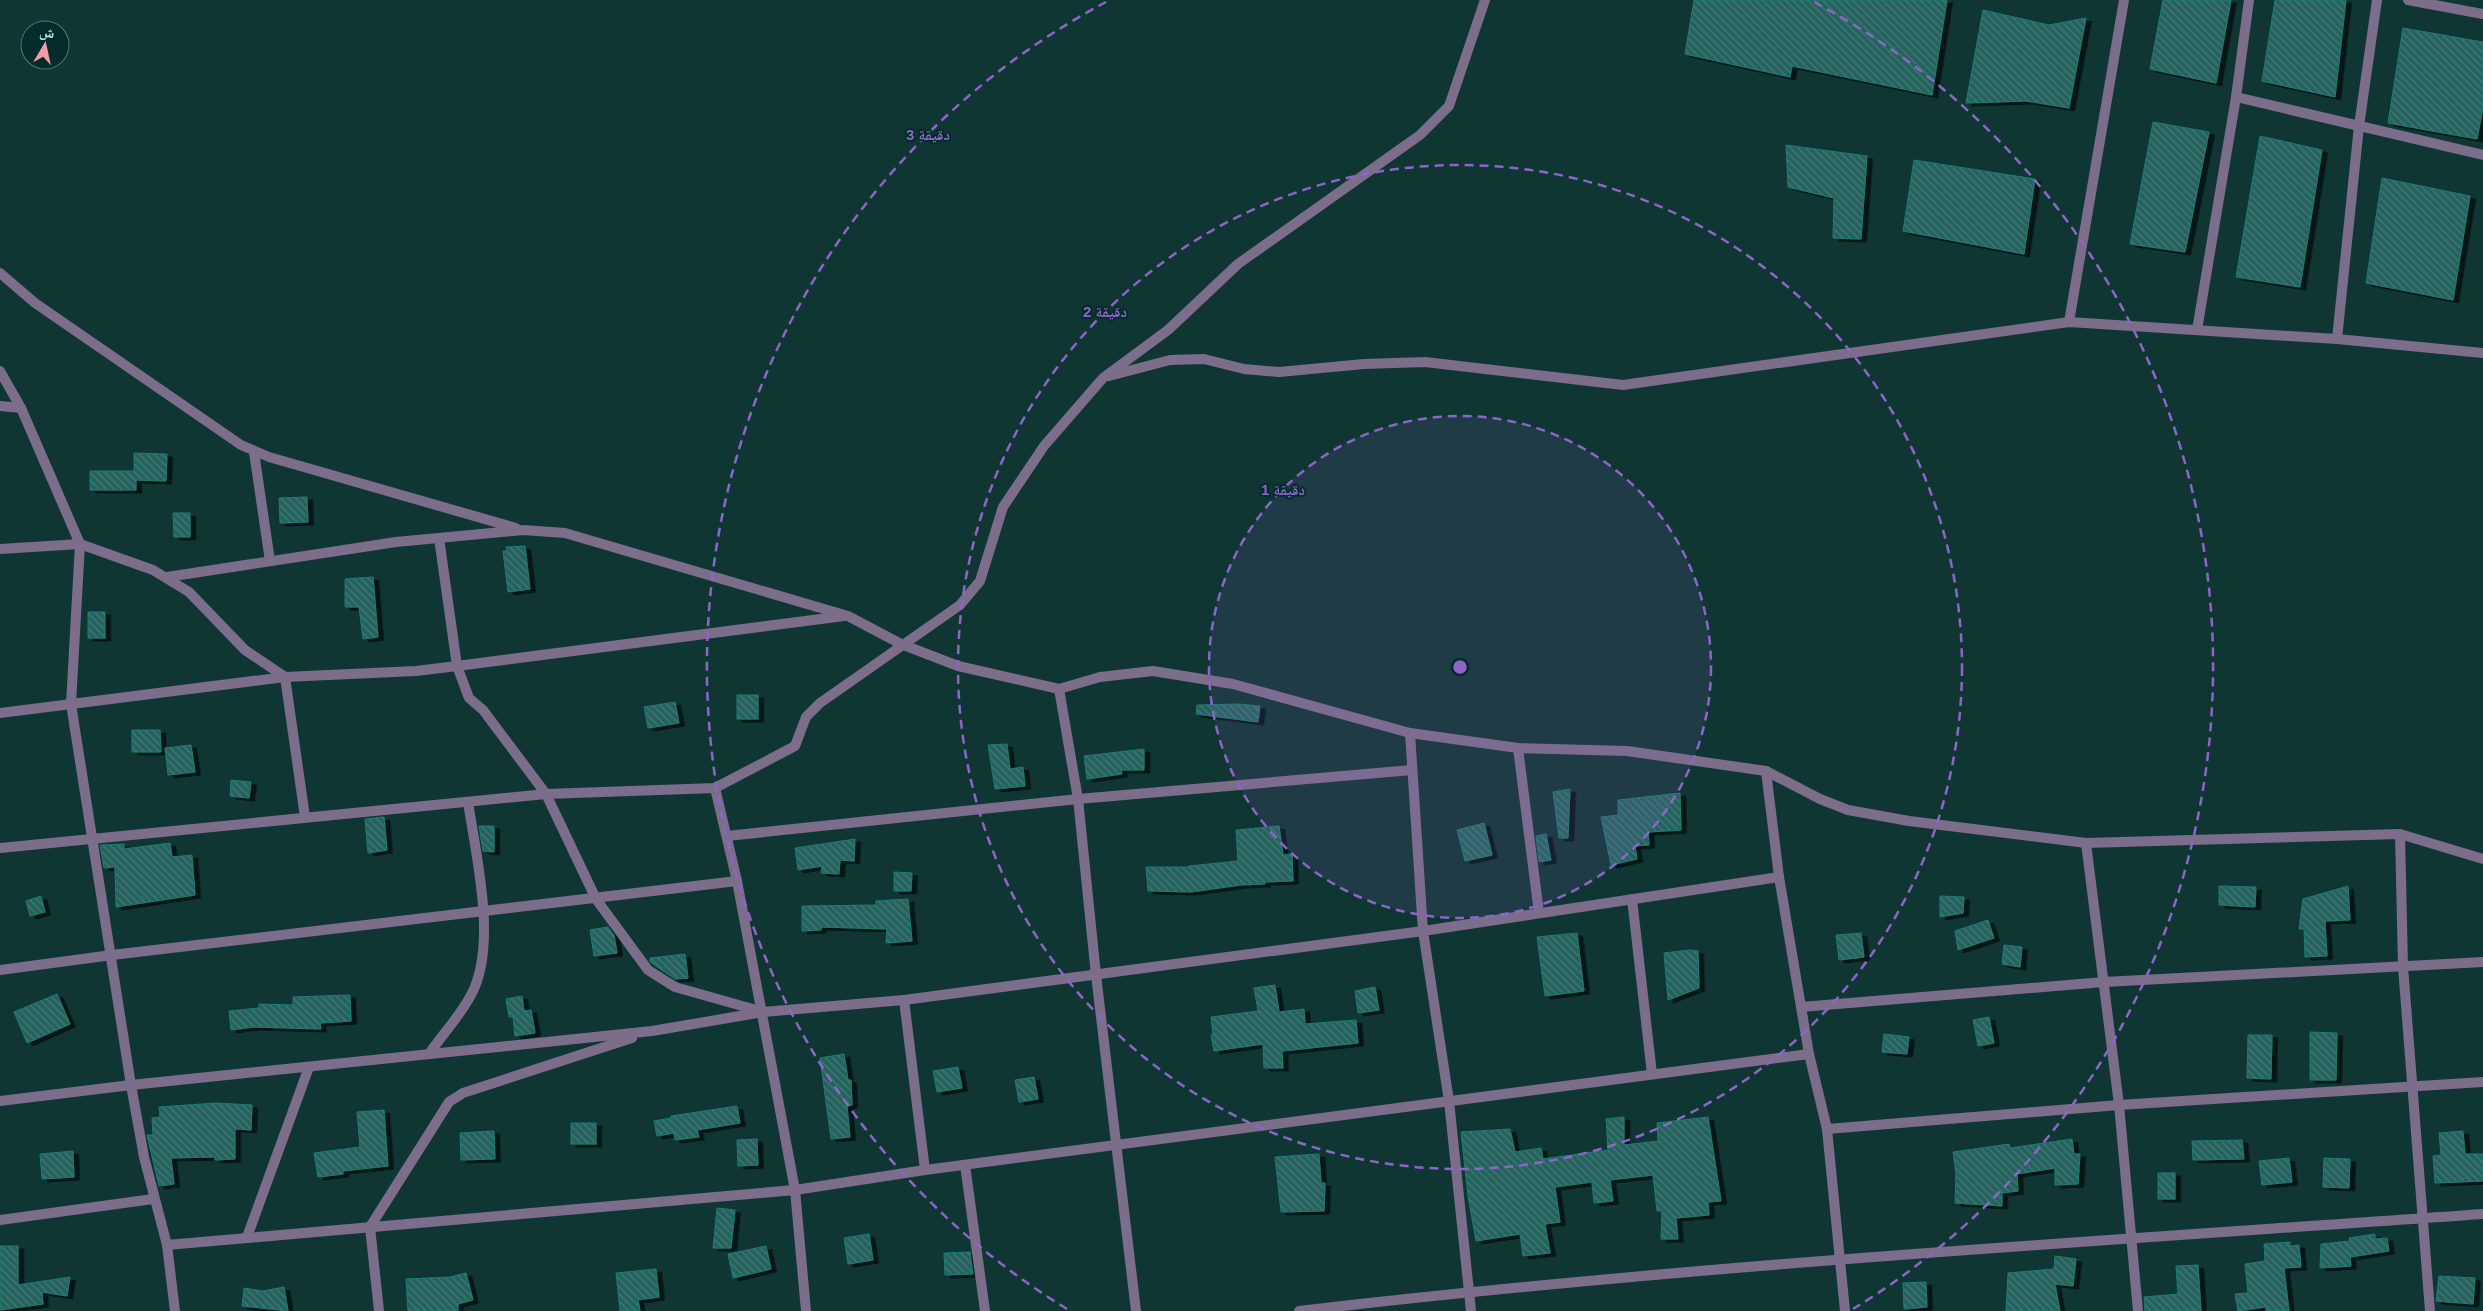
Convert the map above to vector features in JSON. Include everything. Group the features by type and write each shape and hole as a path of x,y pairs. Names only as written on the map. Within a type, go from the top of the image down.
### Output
{"street":[{"path":"0,848 93,837 546,794 715,788 795,746 806,716 820,703 901,644 960,605 980,581 1003,507 1044,446 1103,378 1168,330 1238,264 1420,135 1449,106 1484,0"},
{"path":"2069,322 2124,0"},
{"path":"2197,330 2236,97 2249,0"},
{"path":"2337,339 2359,126 2377,0"},
{"path":"2408,0 2483,14"},
{"path":"2236,97 2483,154"},
{"path":"0,273 35,303 241,445 254,452 523,530"},
{"path":"1103,378 1170,360 1204,359 1244,369 1279,372 1364,364 1425,362 1623,385 2069,322 2337,339 2483,352"},
{"path":"0,371 21,408 80,544 70,704 112,954 131,1085 153,1199 167,1245 175,1311"},
{"path":"0,406 21,408"},
{"path":"254,452 270,561"},
{"path":"167,577 439,538 523,530 565,533 848,616 901,644 958,666 1059,689 1100,677 1152,671 1233,684 1410,733 1518,748 1627,751 1766,771 1820,799 1848,810 1909,821 2086,843 2400,834 2483,859"},
{"path":"439,538 458,666 468,698 483,710 546,794 596,899 648,970 675,987 763,1012"},
{"path":"0,549 80,544 167,577 189,592 245,650 285,677 305,817"},
{"path":"0,713 285,677 416,671 848,616"},
{"path":"1059,689 1078,799 1096,975 1136,1311"},
{"path":"1410,733 1423,931 1449,1100 1471,1311"},
{"path":"1518,748 1539,913"},
{"path":"727,836 1078,799 1412,770"},
{"path":"1766,771 1779,877 1801,1007 1827,1130 1845,1311"},
{"path":"715,788 737,881 795,1190 806,1311"},
{"path":"429,1054 471,995 482,967 484,912 468,802"},
{"path":"2400,834 2404,967 2411,1086 2430,1311"},
{"path":"2086,843 2119,1105 2138,1311"},
{"path":"0,1100 652,1031 763,1012 904,1000 1423,931 1779,877"},
{"path":"0,970 112,954 596,899 737,881"},
{"path":"1632,899 1652,1074"},
{"path":"1801,1007 2104,982 2483,962"},
{"path":"904,1000 925,1170"},
{"path":"379,1311 370,1227 448,1102 463,1094 652,1031"},
{"path":"167,1245 795,1190 925,1170 1810,1054"},
{"path":"247,1238 309,1067"},
{"path":"1827,1130 2119,1105 2483,1082"},
{"path":"965,1165 985,1311"},
{"path":"0,1220 153,1199"},
{"path":"1299,1311 1468,1291 1840,1260 2483,1214"}],"building":[{"path":"1694,0 1947,0 1932,95 1792,66 1790,77 1685,54"},
{"path":"2163,0 2231,0 2216,83 2150,69"},
{"path":"2275,0 2346,0 2335,97 2262,81"},
{"path":"1983,10 2049,25 2086,18 2069,108 2026,101 1966,103"},
{"path":"2403,28 2483,42 2483,107 2477,139 2388,123"},
{"path":"2153,122 2209,132 2185,252 2130,244"},
{"path":"2260,136 2322,150 2300,287 2236,277"},
{"path":"1786,145 1867,156 1861,239 1833,238 1834,198 1788,187"},
{"path":"1914,160 2035,179 2024,254 1903,231"},
{"path":"2382,178 2470,196 2453,300 2366,283"},
{"path":"134,453 167,454 166,481 136,480 136,490 90,490 90,471 134,471"},
{"path":"307,497 308,522 280,523 279,498"},
{"path":"173,513 190,513 190,537 174,537"},
{"path":"525,546 530,589 508,592 503,551 507,551 506,547"},
{"path":"373,577 378,637 363,639 359,607 345,607 345,579"},
{"path":"88,612 105,612 105,638 88,638"},
{"path":"737,695 758,695 758,719 737,719"},
{"path":"675,702 679,723 648,728 644,707"},
{"path":"1239,704 1260,706 1258,722 1196,714 1197,705"},
{"path":"132,730 160,730 161,752 132,752"},
{"path":"1007,744 1010,769 1023,767 1025,786 995,789 988,745"},
{"path":"191,745 195,772 168,775 165,748"},
{"path":"1144,749 1144,770 1121,770 1122,774 1087,779 1084,756"},
{"path":"231,780 251,782 249,798 230,796"},
{"path":"1570,789 1568,838 1559,838 1553,792"},
{"path":"1680,793 1681,830 1648,832 1649,845 1635,846 1637,859 1611,865 1601,817 1618,815 1618,800"},
{"path":"384,817 387,850 368,853 365,819"},
{"path":"1484,823 1492,855 1465,861 1457,830"},
{"path":"479,826 494,826 494,852 483,851"},
{"path":"1279,826 1283,855 1292,854 1293,881 1265,882 1265,884 1241,885 1191,892 1148,891 1146,867 1189,867 1238,861 1236,830"},
{"path":"1546,834 1551,860 1539,862 1536,836"},
{"path":"855,839 854,861 840,860 839,874 821,873 822,866 798,870 795,848"},
{"path":"170,843 172,857 192,855 195,895 116,907 115,867 104,868 100,845 124,844 124,849"},
{"path":"894,872 912,873 911,891 894,891"},
{"path":"2219,886 2256,887 2255,907 2219,905"},
{"path":"2348,886 2350,920 2325,921 2327,956 2305,957 2304,929 2299,929 2303,899"},
{"path":"41,896 45,912 30,916 26,901"},
{"path":"1940,896 1964,897 1963,913 1940,917"},
{"path":"908,899 912,941 886,943 887,929 821,927 821,930 802,931 802,906 876,905 876,901"},
{"path":"1988,920 1994,938 1958,950 1955,931"},
{"path":"608,927 614,935 617,953 594,956 590,930"},
{"path":"1577,933 1584,991 1545,996 1537,937"},
{"path":"1861,933 1864,957 1839,960 1836,935"},
{"path":"2004,945 2022,947 2020,967 2002,964"},
{"path":"1698,951 1699,988 1668,1000 1664,953"},
{"path":"685,954 688,978 675,979 650,962 650,958"},
{"path":"1275,985 1279,1012 1304,1009 1305,1024 1356,1020 1358,1043 1282,1051 1283,1068 1264,1068 1263,1044 1214,1051 1211,1035 1213,1035 1211,1017 1258,1011 1254,988"},
{"path":"1375,987 1379,1010 1358,1013 1355,991"},
{"path":"57,994 70,1024 27,1043 14,1012"},
{"path":"350,995 351,1021 320,1023 321,1029 253,1027 231,1030 229,1011 259,1008 259,1004 293,1005 293,997"},
{"path":"522,996 524,1011 531,1010 535,1033 515,1036 513,1017 509,1017 506,999"},
{"path":"1989,1017 1994,1043 1978,1046 1973,1020"},
{"path":"2310,1032 2337,1033 2336,1080 2310,1080"},
{"path":"1884,1034 1909,1037 1907,1054 1882,1052"},
{"path":"2248,1035 2272,1035 2271,1079 2247,1078"},
{"path":"844,1054 848,1080 851,1080 852,1105 847,1106 850,1137 831,1139 820,1058"},
{"path":"958,1067 962,1088 937,1092 933,1071"},
{"path":"1034,1077 1038,1099 1019,1102 1015,1080"},
{"path":"216,1103 252,1105 251,1130 235,1129 235,1159 215,1160 215,1157 171,1158 174,1184 159,1186 147,1135 153,1135 152,1118 160,1117 159,1107"},
{"path":"737,1106 740,1123 697,1130 699,1137 675,1140 674,1133 657,1136 654,1121 671,1118 671,1116"},
{"path":"384,1110 388,1166 343,1171 343,1174 318,1177 314,1153 360,1147 357,1112"},
{"path":"1624,1117 1624,1145 1658,1141 1657,1123 1708,1117 1721,1201 1708,1202 1709,1215 1676,1218 1678,1239 1661,1239 1662,1211 1657,1211 1653,1175 1610,1180 1613,1201 1594,1203 1592,1182 1555,1187 1560,1222 1545,1224 1550,1253 1523,1256 1520,1234 1476,1241 1468,1196 1461,1132 1510,1129 1515,1152 1541,1148 1543,1159 1608,1150 1606,1119"},
{"path":"571,1123 596,1123 596,1144 571,1144"},
{"path":"494,1131 495,1159 461,1160 460,1133"},
{"path":"2463,1131 2465,1154 2483,1154 2483,1181 2435,1183 2433,1156 2441,1155 2439,1133"},
{"path":"757,1139 758,1165 738,1166 737,1140"},
{"path":"2072,1139 2074,1154 2080,1154 2078,1184 2055,1185 2055,1168 2017,1174 2018,1191 2002,1193 2002,1206 1955,1203 1956,1174 1953,1152 2009,1144 2010,1148"},
{"path":"2242,1140 2244,1159 2193,1160 2192,1141"},
{"path":"73,1151 74,1177 42,1179 40,1154"},
{"path":"1319,1154 1321,1183 1325,1183 1324,1211 1281,1212 1275,1157"},
{"path":"2289,1158 2292,1182 2262,1185 2259,1161"},
{"path":"2324,1158 2350,1159 2349,1188 2323,1187"},
{"path":"2158,1173 2175,1173 2175,1199 2158,1199"},
{"path":"717,1208 735,1210 731,1248 713,1248"},
{"path":"869,1234 873,1260 848,1264 844,1238"},
{"path":"2375,1234 2375,1239 2387,1238 2389,1251 2350,1257 2351,1266 2320,1268 2321,1244 2350,1241 2349,1238"},
{"path":"2290,1242 2290,1246 2299,1245 2301,1267 2284,1268 2289,1311 2266,1311 2266,1307 2238,1311 2235,1294 2248,1293 2245,1264 2265,1261 2264,1244"},
{"path":"0,1246 18,1246 18,1285 70,1277 67,1296 42,1292 43,1304 0,1310"},
{"path":"766,1246 771,1269 733,1278 728,1254"},
{"path":"970,1252 973,1274 945,1275 944,1253"},
{"path":"2055,1256 2076,1259 2073,1286 2055,1284 2060,1311 2006,1311 2008,1273 2054,1269"},
{"path":"2198,1265 2201,1311 2145,1311 2144,1297 2178,1294 2176,1266"},
{"path":"656,1269 659,1297 638,1300 640,1311 620,1311 616,1273"},
{"path":"466,1273 473,1300 458,1304 458,1311 408,1311 406,1279 450,1277"},
{"path":"2439,1276 2475,1278 2473,1304 2436,1301"},
{"path":"1926,1282 1927,1307 1904,1309 1903,1283"},
{"path":"284,1287 288,1311 242,1306 244,1288 263,1291"}]}
